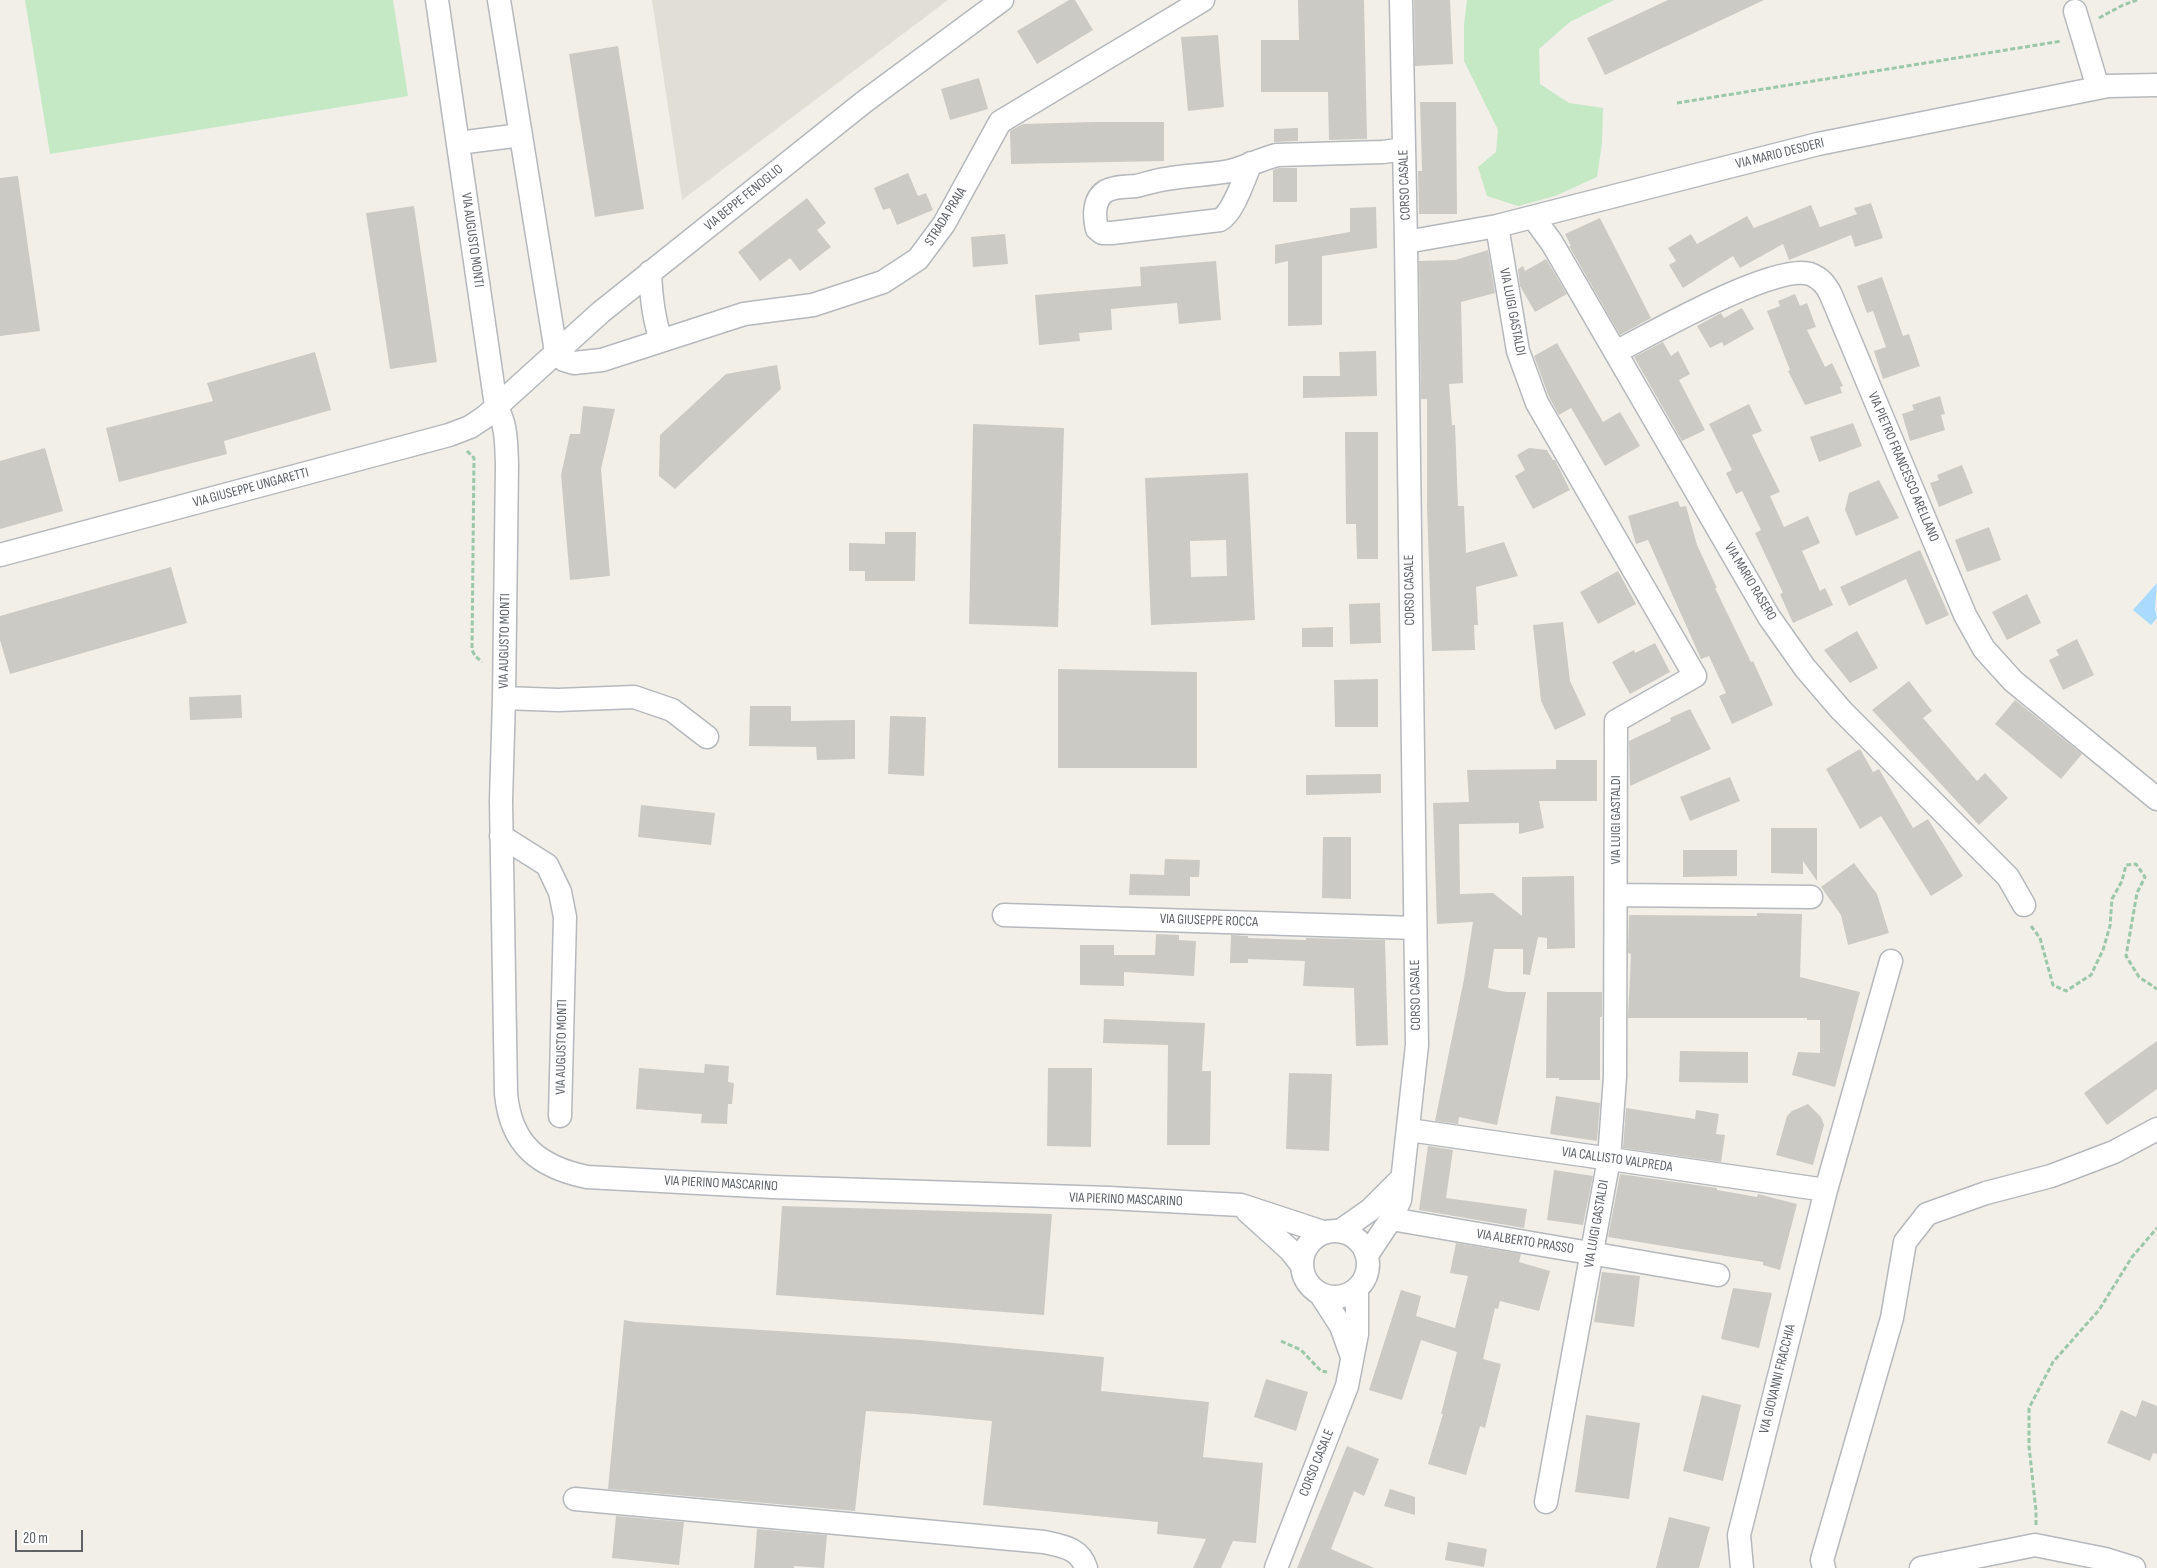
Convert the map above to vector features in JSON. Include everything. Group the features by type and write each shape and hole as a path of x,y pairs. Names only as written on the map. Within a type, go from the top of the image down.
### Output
{"street":[{"name":"VIA AUGUSTO MONTI","path":"437,0 496,406 506,429 505,664 501,836 547,865 560,892 565,917 560,1116"},
{"path":"499,0 556,352"},
{"name":"VIA BEPPE FENOGLIO","path":"496,406 601,312 650,272 864,102 1002,0"},
{"name":"STRADA PRAIA","path":"556,352 564,360 574,364 602,360 744,314 813,305 883,282 918,259 944,224 1000,122 1203,0"},
{"name":"CORSO CASALE","path":"1368,1255 1391,1220 1400,1200 1401,1179 1409,1130 1416,1045 1406,242 1401,0"},
{"path":"2079,26 2098,88"},
{"name":"VIA MARIO DESDERI","path":"1406,242 1497,226 1818,144 2098,88 2157,85"},
{"path":"458,143 521,135"},
{"path":"1251,163 1231,207 1226,216 1220,220 1112,233 1102,233 1098,229 1095,211 1098,201 1104,192 1113,188 1137,186 1164,179 1231,170 1251,163 1278,155 1383,152 1404,149"},
{"name":"VIA MARIO RASERO","path":"1533,217 1552,243 1769,617 1805,668 1841,710 2008,877 2024,905"},
{"name":"VIA LUIGI GASTALDI","path":"1497,226 1518,351 1537,403 1695,676 1616,721 1615,1077 1609,1159 1546,1502"},
{"path":"650,272 651,298 657,329 662,340"},
{"name":"VIA PIETRO FRANCESCO ARELLANO","path":"1616,352 1738,290 1791,274 1811,274 1820,279 1827,286 1965,615 1984,648 2013,681 2157,799"},
{"name":"VIA GIUSEPPE UNGARETTI","path":"0,555 460,431 482,419 496,406"},
{"path":"504,698 558,700 634,697 672,710 707,738"},
{"name":"VIA PIERINO MASCARINO","path":"501,836 506,1094 508,1113 514,1131 523,1143 550,1165 564,1172 587,1177 1241,1205 1331,1232"},
{"path":"1616,896 1811,897"},
{"name":"VIA GIUSEPPE ROCCA","path":"1004,915 1415,928"},
{"name":"VIA GIOVANNI FRACCHIA","path":"1742,1568 1739,1535 1826,1190 1891,961"},
{"path":"1824,1568 1822,1560 1892,1318 1905,1242 1927,1214 1986,1193 2051,1176 2114,1152 2157,1129"},
{"name":"VIA CALLISTO VALPREDA","path":"1409,1130 1826,1190"},
{"path":"1301,1264 1307,1245 1314,1237 1331,1232 1370,1210 1401,1179"},
{"path":"1241,1205 1272,1232 1301,1264 1307,1282 1322,1295 1340,1297 1357,1289 1367,1274 1368,1255 1364,1246 1349,1233 1331,1232"},
{"name":"VIA ALBERTO PRASSO","path":"1391,1220 1592,1252 1718,1275"},
{"name":"CORSO CASALE","path":"1276,1568 1348,1386 1357,1334 1357,1289"},
{"name":"CORSO CASALE","path":"1322,1295 1341,1326 1352,1357"},
{"path":"575,1499 1044,1542 1071,1548 1084,1562 1086,1568"},
{"path":"1921,1568 2035,1545 2105,1559 2134,1568"}],"path":[{"path":"1677,103 2079,26 2137,0"},
{"path":"460,431 465,450 474,458 472,650 475,656 485,664 505,664"},
{"path":"2024,905 2031,926 2040,938 2053,985 2066,991 2090,975 2103,950 2110,926 2112,898 2122,881 2126,865 2136,864 2145,877 2137,892 2126,956 2139,977 2157,989"},
{"path":"2035,1545 2036,1511 2028,1446 2029,1408 2053,1362 2099,1310 2132,1257 2157,1228"},
{"path":"1281,1341 1301,1350 1321,1371"}],"shaded area":[{"path":"652,0 948,0 682,200"}],"green space":[{"path":"25,0 393,0 408,96 50,154"},
{"path":"1467,0 1614,0 1570,22 1539,49 1540,84 1569,103 1603,108 1602,143 1597,177 1555,196 1518,206 1487,196 1478,167 1496,152 1498,130 1464,61 1464,25"}],"water":[{"path":"2157,583 2155,609 2157,618 2151,625 2133,610"}],"building":[{"path":"1069,0 1075,0 1093,30 1037,64 1017,31"},
{"path":"1298,0 1364,0 1367,139 1329,140 1328,92 1261,92 1261,40 1299,40"},
{"path":"1414,0 1450,0 1453,64 1415,66"},
{"path":"1668,0 1764,0 1605,75 1587,38"},
{"path":"1218,35 1224,107 1188,111 1181,37"},
{"path":"618,46 644,209 595,217 569,54"},
{"path":"979,78 988,109 950,120 941,89"},
{"path":"1420,102 1456,102 1457,214 1419,214 1418,171 1422,171"},
{"path":"1164,122 1164,161 1011,164 1010,131 1023,124"},
{"path":"1298,128 1298,141 1274,142 1274,129"},
{"path":"1297,168 1297,202 1273,202 1273,170"},
{"path":"908,173 918,196 926,193 933,210 897,225 890,208 883,210 874,188"},
{"path":"18,176 40,331 0,336 0,178"},
{"path":"807,198 826,223 817,230 831,247 800,271 790,258 760,281 738,252"},
{"path":"1871,203 1883,238 1855,247 1851,235 1789,260 1783,244 1740,268 1733,256 1683,288 1669,265 1676,261 1668,248 1691,234 1697,244 1747,216 1754,228 1811,205 1820,227 1857,214 1854,208"},
{"path":"414,206 437,362 390,369 366,213"},
{"path":"1376,207 1377,248 1322,256 1322,325 1288,326 1288,261 1275,264 1275,245 1350,232 1350,208"},
{"path":"1600,218 1651,318 1620,335 1569,246 1571,246 1565,234"},
{"path":"1005,234 1008,264 973,267 971,237"},
{"path":"1488,250 1495,293 1461,302 1463,383 1449,384 1452,425 1455,425 1458,506 1464,506 1466,553 1504,542 1518,576 1476,587 1478,625 1474,625 1475,650 1432,651 1427,507 1427,399 1421,399 1419,261 1455,260"},
{"path":"1546,259 1567,294 1535,312 1520,286 1518,269 1523,266 1525,271"},
{"path":"1216,261 1221,320 1179,324 1177,303 1111,309 1112,330 1079,333 1080,341 1039,345 1035,295 1141,286 1140,267"},
{"path":"1882,277 1903,336 1909,334 1920,366 1883,379 1874,351 1886,347 1873,311 1867,313 1857,286"},
{"path":"1795,294 1800,306 1807,303 1816,327 1807,330 1825,367 1832,363 1843,386 1840,387 1842,393 1805,405 1788,371 1790,370 1767,311 1780,306 1778,301"},
{"path":"1742,308 1754,329 1724,346 1722,342 1710,348 1697,326 1721,313 1724,318"},
{"path":"1663,342 1671,356 1678,351 1690,374 1679,380 1705,430 1682,441 1634,357"},
{"path":"1557,343 1603,422 1620,412 1640,446 1605,466 1571,408 1559,415 1549,397 1534,356"},
{"path":"1376,351 1377,396 1303,398 1303,376 1340,376 1339,352"},
{"path":"315,352 331,410 224,441 227,454 119,482 106,428 213,401 207,383"},
{"path":"777,365 781,389 675,489 659,476 660,435 726,374"},
{"path":"1940,396 1945,414 1941,415 1945,430 1910,441 1902,414 1914,410 1912,405"},
{"path":"1749,404 1762,431 1752,435 1780,492 1770,496 1784,527 1808,516 1820,543 1802,551 1820,591 1825,588 1833,605 1793,623 1780,594 1783,593 1755,533 1761,530 1742,491 1736,494 1726,473 1732,470 1709,424"},
{"path":"583,406 615,409 601,469 610,576 570,580 561,475 570,434 580,434"},
{"path":"1853,423 1862,446 1819,462 1810,437"},
{"path":"973,424 1064,428 1058,627 969,624"},
{"path":"1345,432 1378,432 1378,559 1357,559 1356,524 1346,524"},
{"path":"45,448 63,511 0,529 0,461"},
{"path":"1529,448 1547,450 1553,460 1555,460 1570,490 1533,509 1515,476 1525,470 1517,455"},
{"path":"1962,465 1973,493 1939,507 1930,483 1939,480 1937,475"},
{"path":"1248,473 1255,620 1151,625 1145,478","holes":["1226,540 1227,576 1191,577 1190,541"]},
{"path":"1879,480 1899,518 1856,536 1845,510 1849,493"},
{"path":"1678,501 1680,507 1686,506 1697,545 1717,588 1715,588 1751,662 1753,661 1773,705 1732,724 1719,696 1726,693 1709,656 1701,659 1648,540 1636,544 1628,516"},
{"path":"1989,527 2001,560 1967,572 1955,540"},
{"path":"885,532 916,532 915,581 865,581 865,571 849,571 849,543 885,544"},
{"path":"1920,550 1949,615 1926,625 1906,579 1849,606 1840,587"},
{"path":"171,567 187,623 10,674 0,640 0,616"},
{"path":"1618,571 1636,604 1598,624 1580,592"},
{"path":"2027,594 2041,623 2007,640 1992,612"},
{"path":"1380,603 1381,643 1350,644 1349,604"},
{"path":"1563,622 1570,681 1586,715 1555,730 1541,701 1533,625"},
{"path":"1333,627 1333,647 1302,647 1302,628"},
{"path":"1857,631 1878,668 1850,683 1824,650"},
{"path":"2077,639 2094,675 2063,690 2049,660 2059,655 2056,650"},
{"path":"1655,643 1670,672 1630,694 1612,662 1634,650 1635,653"},
{"path":"1058,669 1197,672 1197,768 1058,768"},
{"path":"1378,679 1378,727 1335,727 1334,680"},
{"path":"1909,681 1932,711 1923,718 1977,781 1985,773 2008,798 1979,825 1872,710"},
{"path":"241,695 242,718 190,720 189,697"},
{"path":"2015,700 2082,754 2061,779 1995,724"},
{"path":"750,706 791,706 791,721 855,720 855,759 817,760 816,747 749,746"},
{"path":"1690,709 1711,749 1630,786 1629,741 1671,721 1670,718"},
{"path":"890,716 926,717 924,776 888,774"},
{"path":"1860,749 1873,772 1879,769 1913,828 1928,819 1963,876 1931,896 1881,816 1860,829 1826,769"},
{"path":"1556,760 1597,760 1597,801 1539,801 1544,828 1519,834 1519,823 1459,824 1460,894 1493,893 1522,916 1522,877 1574,876 1575,948 1547,949 1547,938 1538,937 1530,975 1523,974 1523,949 1494,949 1488,988 1506,992 1526,992 1497,1125 1459,1117 1458,1124 1435,1121 1464,979 1473,922 1437,924 1433,803 1469,802 1467,770 1556,769"},
{"path":"1381,774 1381,793 1306,795 1306,775"},
{"path":"1730,777 1740,801 1690,821 1680,797"},
{"path":"641,805 715,813 711,845 638,837"},
{"path":"1771,828 1817,828 1817,881 1803,861 1803,874 1771,873"},
{"path":"1323,837 1351,837 1351,899 1322,898"},
{"path":"1683,850 1737,850 1737,876 1683,877"},
{"path":"1165,859 1200,860 1199,877 1190,877 1190,896 1129,895 1130,874 1164,875"},
{"path":"1854,863 1877,894 1889,933 1848,945 1841,915 1821,887"},
{"path":"1757,913 1802,914 1800,977 1860,992 1835,1087 1792,1075 1798,1052 1820,1053 1820,1020 1807,1020 1807,1018 1628,1018 1631,954 1628,953 1629,915 1757,916"},
{"path":"1156,934 1179,935 1179,940 1196,941 1194,976 1124,972 1124,986 1080,985 1080,945 1114,945 1114,955 1155,955"},
{"path":"1231,935 1248,936 1248,938 1306,940 1306,938 1385,940 1388,1045 1356,1046 1354,988 1303,986 1305,961 1248,959 1248,963 1230,963"},
{"path":"1547,992 1602,992 1600,1080 1559,1080 1559,1078 1546,1078"},
{"path":"1104,1019 1205,1023 1202,1071 1211,1071 1210,1145 1167,1145 1168,1045 1103,1043"},
{"path":"2157,1041 2157,1089 2107,1125 2084,1093"},
{"path":"1680,1051 1748,1052 1748,1083 1679,1082"},
{"path":"705,1064 729,1066 728,1082 734,1083 732,1104 728,1104 727,1124 701,1123 702,1114 636,1109 639,1068 704,1073"},
{"path":"1048,1068 1092,1068 1091,1147 1047,1146"},
{"path":"1289,1073 1332,1074 1329,1151 1286,1149"},
{"path":"1556,1096 1600,1103 1597,1141 1550,1134"},
{"path":"1808,1104 1821,1117 1824,1125 1813,1165 1776,1155 1787,1116 1792,1111"},
{"path":"1626,1108 1695,1119 1696,1110 1719,1114 1716,1134 1725,1135 1721,1162 1623,1148"},
{"path":"1428,1146 1453,1150 1446,1198 1527,1209 1524,1228 1419,1210"},
{"path":"1554,1170 1593,1176 1583,1225 1547,1220"},
{"path":"1620,1174 1717,1188 1717,1190 1757,1197 1758,1194 1797,1204 1780,1270 1763,1265 1763,1262 1608,1237"},
{"path":"782,1206 1052,1214 1044,1315 776,1295"},
{"path":"1456,1243 1521,1254 1519,1262 1550,1271 1539,1311 1500,1301 1498,1309 1495,1308 1483,1359 1501,1364 1485,1428 1480,1426 1466,1475 1428,1464 1443,1414 1441,1414 1457,1352 1421,1340 1402,1400 1369,1390 1401,1290 1421,1296 1416,1316 1455,1328 1468,1276 1450,1273"},
{"path":"1602,1272 1640,1276 1634,1327 1594,1322"},
{"path":"1733,1288 1772,1293 1759,1348 1721,1339"},
{"path":"624,1320 921,1340 1104,1357 1101,1391 1209,1402 1203,1457 1263,1463 1256,1543 1233,1541 1221,1568 1193,1568 1206,1539 1157,1534 1158,1522 983,1505 992,1421 915,1414 866,1411 855,1511 608,1489"},
{"path":"1266,1379 1308,1392 1296,1431 1254,1417"},
{"path":"1702,1395 1741,1405 1723,1481 1683,1471"},
{"path":"2142,1400 2157,1406 2157,1454 2153,1453 2150,1461 2107,1443 2121,1410 2136,1417"},
{"path":"1586,1415 1640,1423 1629,1499 1575,1492"},
{"path":"1347,1446 1379,1459 1364,1496 1354,1491 1331,1549 1374,1568 1297,1568"},
{"path":"1390,1489 1415,1497 1415,1515 1384,1506"},
{"path":"616,1516 684,1522 679,1565 612,1558"},
{"path":"1669,1517 1710,1527 1699,1568 1656,1568"},
{"path":"757,1529 827,1535 824,1568 794,1566 794,1568 754,1568"},
{"path":"1448,1542 1487,1549 1484,1567 1445,1560"}]}
